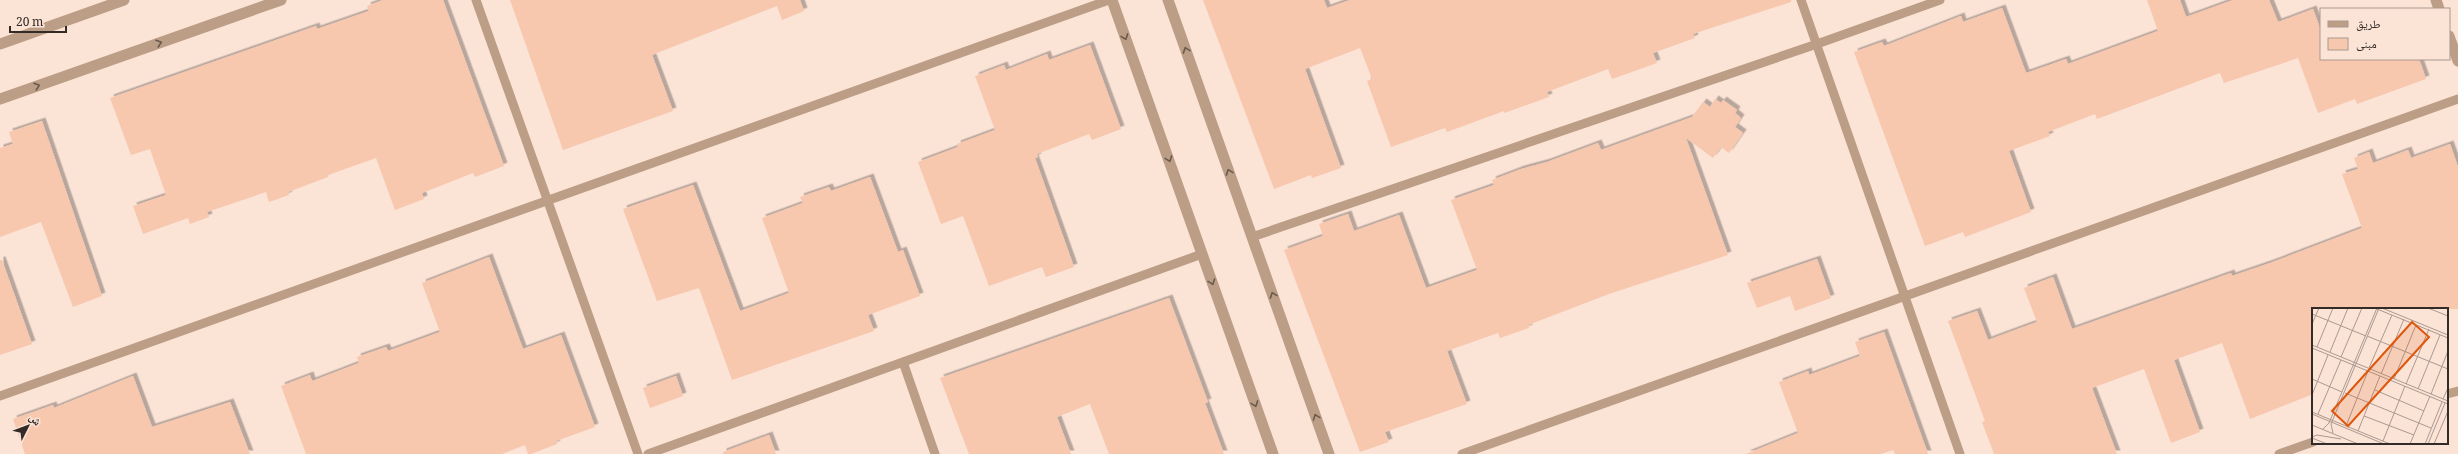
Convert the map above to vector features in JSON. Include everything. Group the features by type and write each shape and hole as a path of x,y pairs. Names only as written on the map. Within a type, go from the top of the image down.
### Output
{"street":[{"path":"0,44 124,0"},
{"path":"0,99 280,0"},
{"path":"1111,0 1273,454"},
{"path":"1168,0 1329,454"},
{"path":"2450,39 2458,61"}],"lane":[{"path":"476,0 638,454"},
{"path":"0,396 1111,0"},
{"path":"1801,0 1960,454"},
{"path":"1252,236 1817,44 1940,0"},
{"path":"1462,454 2458,99"},
{"path":"648,454 1202,254"},
{"path":"903,362 935,454"},
{"path":"2448,394 2458,390"},
{"path":"2279,454 2312,442"}],"building":[{"path":"383,0 443,0 504,166 475,177 473,173 422,193 424,199 395,210 376,158 328,175 328,177 288,192 289,195 269,202 266,192 207,212 209,217 190,224 188,218 143,234 133,206 166,195 150,149 131,155 110,98 316,26 317,29 369,11 367,6"},
{"path":"510,0 800,0 804,11 782,20 777,6 652,55 673,111 563,150"},
{"path":"1203,0 1324,0 1327,8 1350,0 1791,0 1791,2 1693,34 1695,38 1653,53 1657,63 1612,79 1608,69 1547,92 1549,97 1504,113 1504,111 1447,132 1445,128 1391,147 1367,81 1372,79 1360,48 1305,69 1341,168 1312,178 1311,175 1274,189"},
{"path":"2147,0 2180,0 2186,17 2233,0 2269,0 2278,22 2313,9 2320,28 2320,60 2419,60 2426,79 2357,104 2355,99 2318,113 2298,58 2224,83 2220,73 2097,119 2095,114 2048,132 2050,136 2009,151 2031,212 1965,237 1963,232 1925,246 1854,52 1882,42 1884,46 1961,16 1963,22 2002,8 2026,73 2066,59 2068,64 2158,31"},
{"path":"1090,45 1121,129 1092,140 1089,134 1037,154 1038,157 1035,158 1074,267 1046,277 1042,267 989,286 963,216 941,224 918,162 958,147 957,144 995,130 975,76 1004,65 1006,70 1047,54 1049,60"},
{"path":"1715,99 1721,103 1723,100 1737,110 1735,113 1741,118 1735,127 1743,133 1729,153 1721,147 1713,158 1686,138 1728,255 1609,294 1528,325 1529,328 1500,338 1498,333 1447,351 1467,404 1385,432 1389,442 1360,452 1284,250 1323,236 1319,224 1348,214 1354,231 1399,215 1426,288 1477,270 1451,200 1494,185 1492,180 1521,169 1547,162 1598,143 1601,150 1692,117 1703,102 1710,107"},
{"path":"42,121 102,296 73,307 41,222 0,237 0,148 13,144 9,132"},
{"path":"2450,144 2458,167 2458,309 2312,308 2312,394 2250,419 2222,343 2174,360 2200,432 2171,443 2144,369 2092,388 2117,454 1994,454 1982,422 1985,421 1948,321 1977,311 1988,340 2037,322 2024,288 2053,277 2072,329 2231,273 2232,276 2270,263 2362,228 2342,174 2358,169 2354,158 2369,152 2373,163 2408,150 2411,158"},
{"path":"870,177 898,252 903,250 920,296 868,315 874,331 732,380 699,288 657,301 623,209 693,185 740,311 789,293 762,218 803,203 800,197 829,187 831,191"},
{"path":"489,257 523,349 561,335 595,427 556,441 557,444 531,454 528,454 525,445 502,454 306,454 281,386 310,375 312,381 359,363 357,357 386,347 388,351 440,332 422,283"},
{"path":"1817,259 1831,298 1795,311 1790,296 1757,308 1747,283"},
{"path":"0,260 2,260 32,344 0,355"},
{"path":"1169,298 1208,402 1205,403 1224,454 1109,454 1090,404 1057,417 1071,454 969,454 940,378"},
{"path":"1884,332 1928,454 1895,454 1893,450 1881,454 1746,454 1798,433 1779,382 1808,371 1809,375 1860,356 1855,342"},
{"path":"133,376 152,427 230,402 250,454 25,454 13,419 53,405 54,408"},
{"path":"676,376 683,396 650,408 643,388"},
{"path":"769,435 776,454 723,454 723,452"}]}
